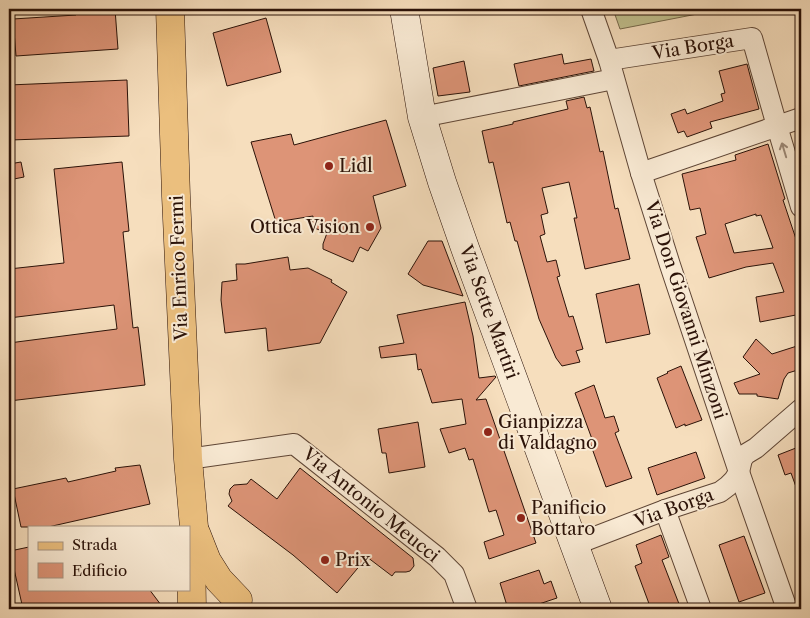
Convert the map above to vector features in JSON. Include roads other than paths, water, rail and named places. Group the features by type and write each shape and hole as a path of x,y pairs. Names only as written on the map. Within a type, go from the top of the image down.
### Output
{"main road":[{"name":"Via Enrico Fermi","path":"170,9 188,459 194,527 191,547 192,609"},
{"name":"Via Sette Martiri","path":"404,9 422,118 442,182 598,609"},
{"name":"Via Enrico Fermi","path":"194,527 208,561 219,580 245,604"},
{"path":"197,609 210,599 221,596 233,598 245,604"}],"street":[{"name":"Via Don Giovanni Minzoni","path":"591,9 612,70 641,173 670,265 787,609"},
{"name":"Via Borga","path":"422,118 612,70 752,38 801,207"},
{"path":"641,173 801,118"},
{"name":"Via Borga","path":"574,545 665,510 720,492 734,480 739,472 742,459 746,454 761,444 801,409"},
{"name":"Via Antonio Meucci","path":"188,459 294,444 437,557 454,574 467,609"},
{"path":"665,510 701,609"},
{"path":"795,609 801,607"}],"place":[{"name":"Lidl","path":"329,166"},
{"name":"Ottica Vision","path":"370,227"},
{"name":"Gianpizza di Valdagno","path":"488,432"},
{"name":"Panificio Bottaro","path":"521,518"},
{"name":"Prix","path":"325,560"}]}
